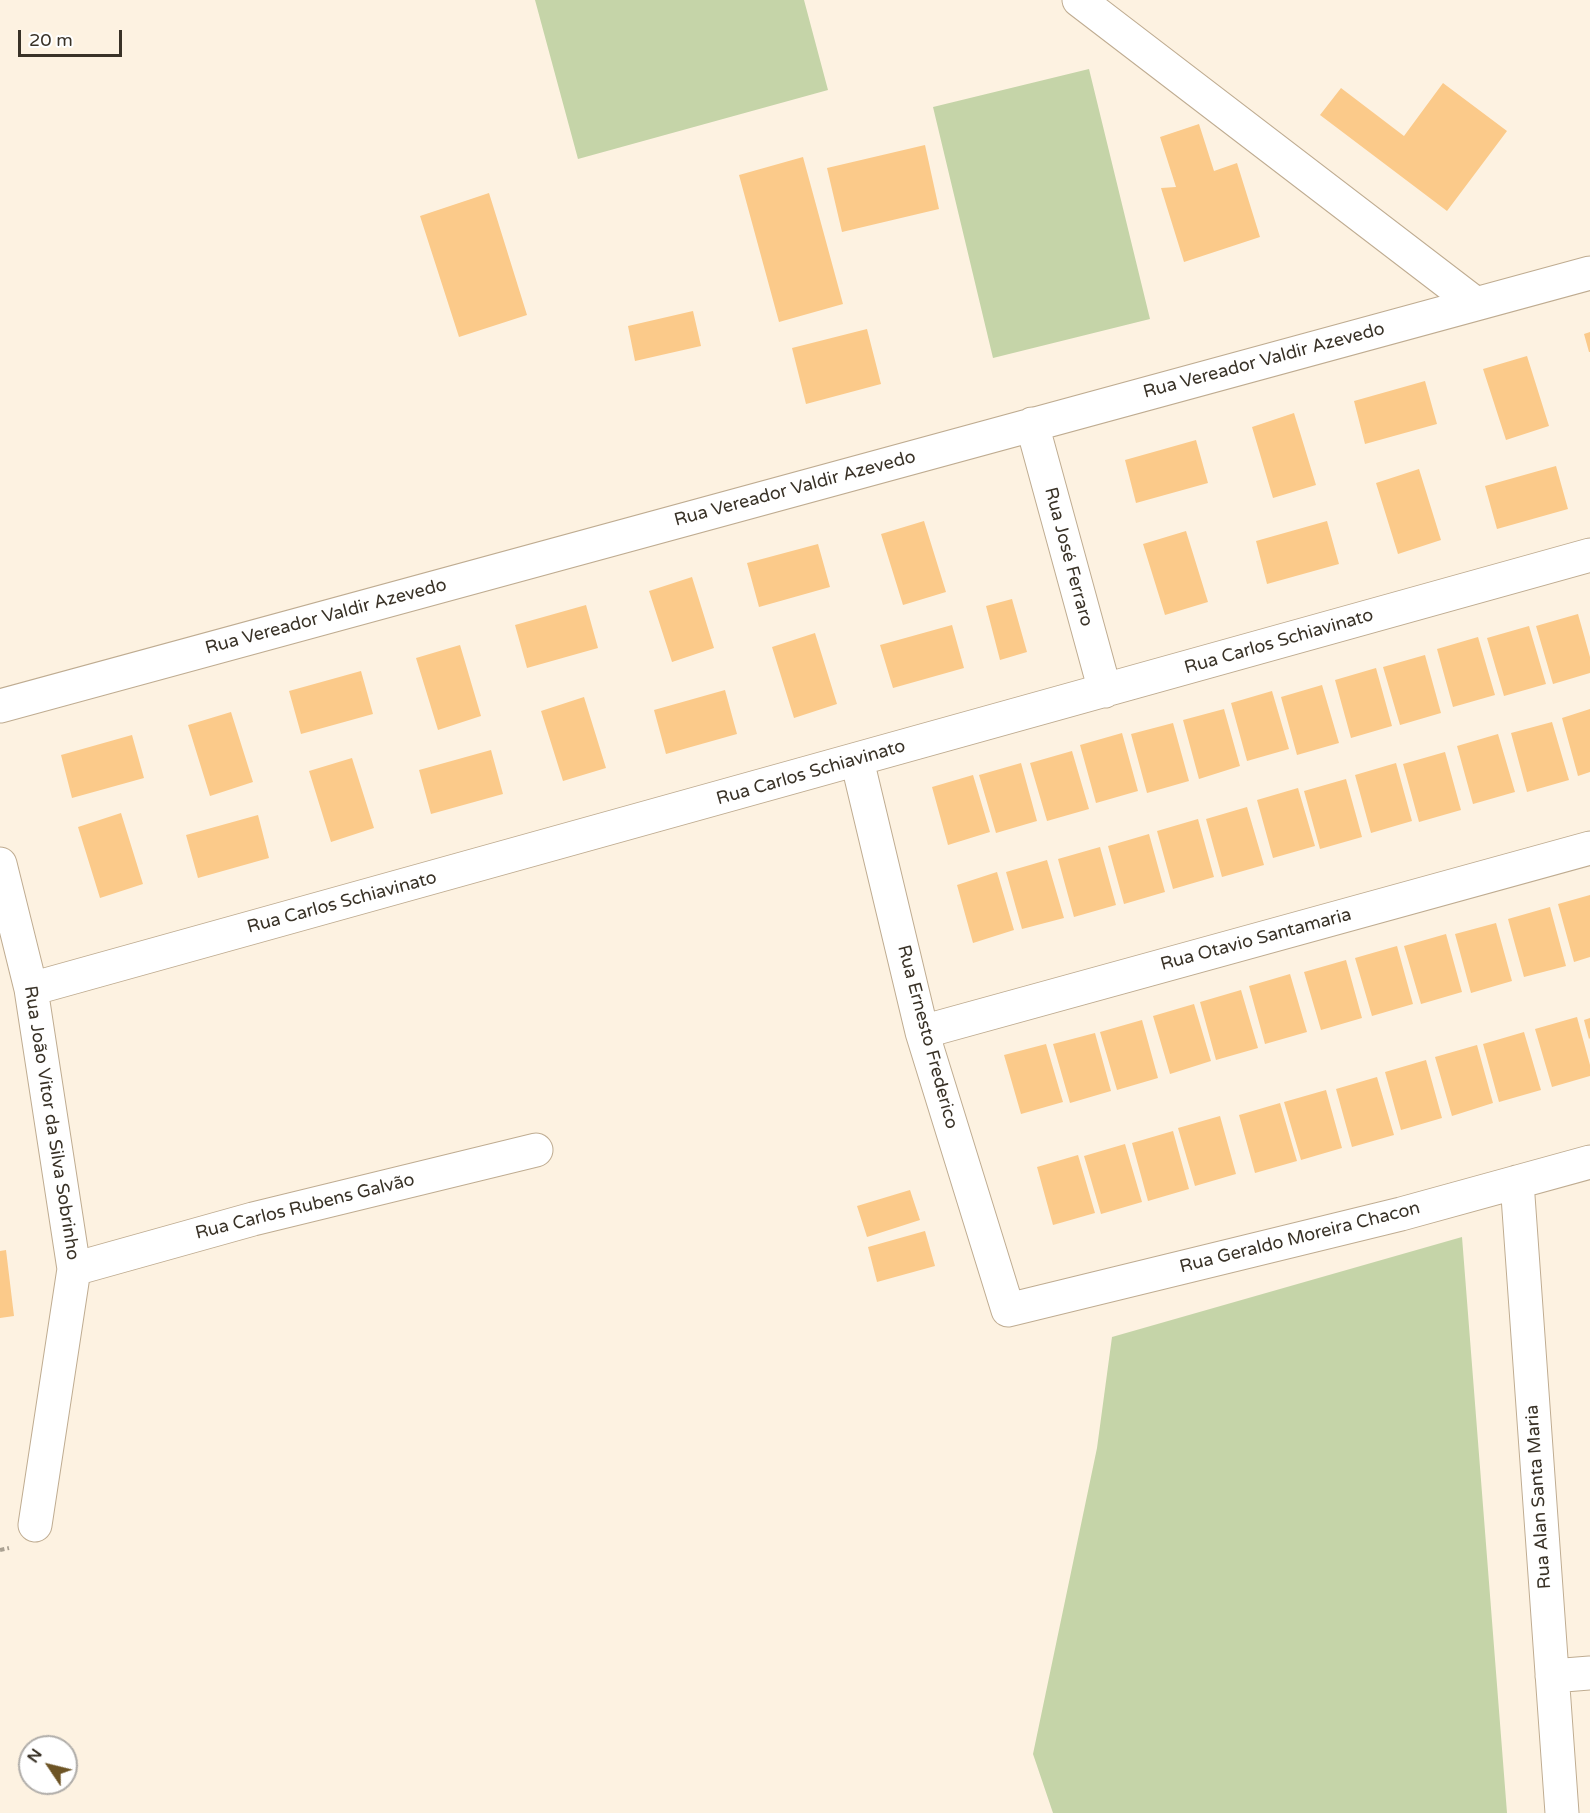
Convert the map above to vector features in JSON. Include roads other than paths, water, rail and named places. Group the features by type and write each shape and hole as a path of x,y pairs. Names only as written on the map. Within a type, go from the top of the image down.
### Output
{"street":[{"path":"1079,0 1476,304"},
{"name":"Rua Vereador Valdir Azevedo","path":"0,706 1590,273"},
{"name":"Rua José Ferraro","path":"1032,424 1105,691"},
{"name":"Rua Carlos Schiavinato","path":"31,989 1590,555"},
{"name":"Rua Ernesto Frederico","path":"857,760 922,1032 1008,1310"},
{"name":"Rua Otavio Santamaria","path":"922,1032 1590,848"},
{"name":"Rua João Vitor da Silva Sobrinho","path":"0,864 31,989 74,1269 35,1525"},
{"name":"Rua Carlos Rubens Galvão","path":"74,1269 253,1219 536,1150"},
{"name":"Rua Geraldo Moreira Chacon","path":"1008,1310 1401,1214 1590,1162"},
{"name":"Rua Alan Santa Maria","path":"1517,1182 1562,1813"},
{"path":"1552,1676 1590,1673"}]}
